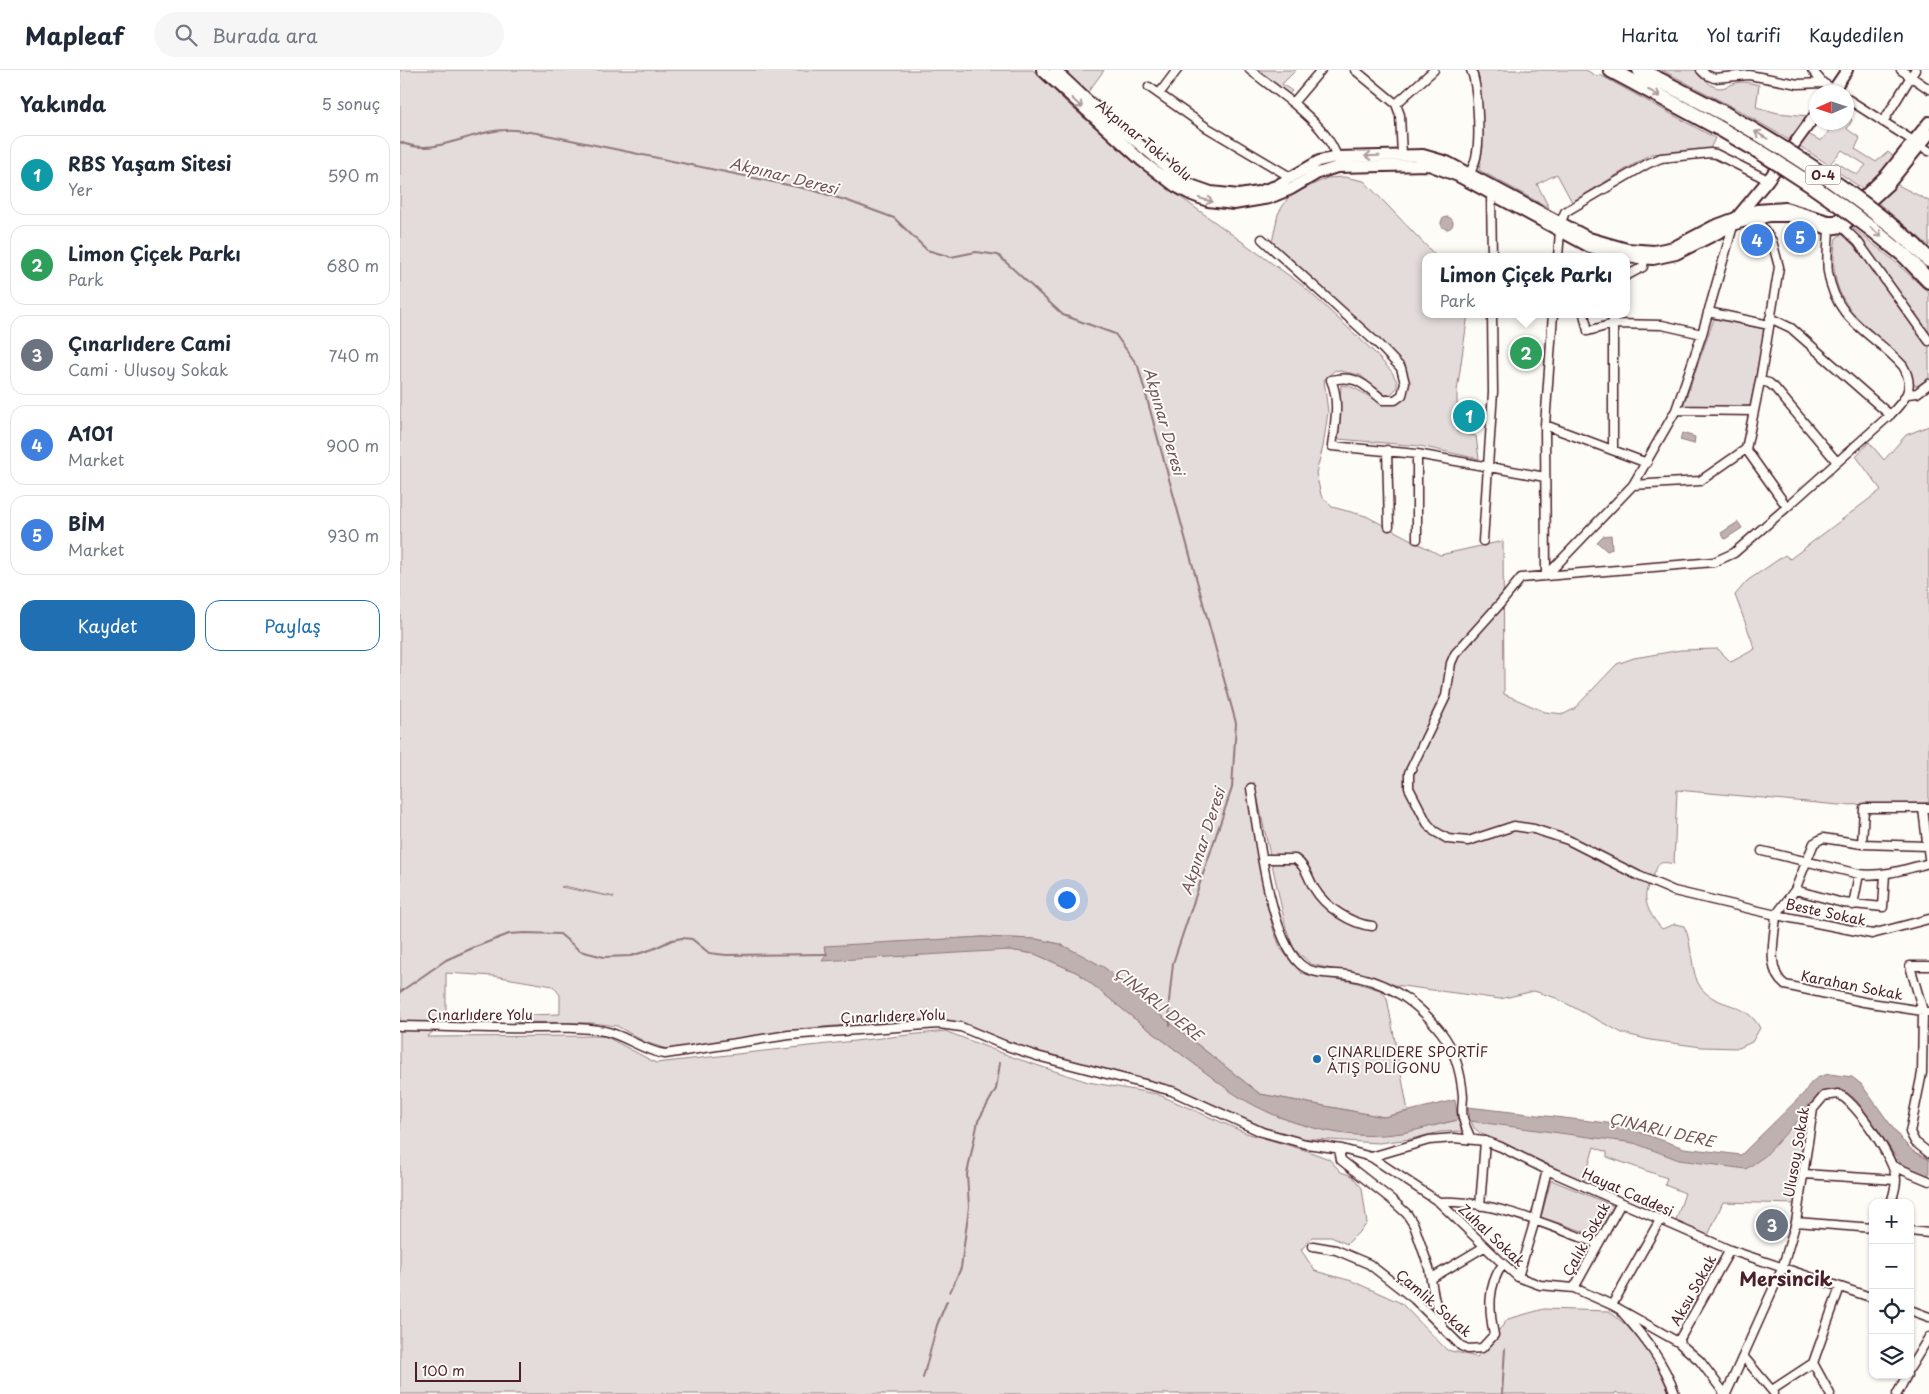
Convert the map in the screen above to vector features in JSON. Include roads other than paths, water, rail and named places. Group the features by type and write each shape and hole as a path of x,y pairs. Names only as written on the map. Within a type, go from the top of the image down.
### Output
{"highway":[{"name":"O-4","path":"1611,70 1719,128 1779,163 1872,228 1905,256 1929,280"},
{"name":"O-4","path":"1640,70 1764,136 1842,187 1879,214 1929,260"}],"main road":[{"name":"Akpınar Toki Yolu","path":"1042,70 1142,160 1192,196 1222,204 1246,203 1269,198 1296,181"},
{"name":"Akpınar Toki Yolu","path":"1055,70 1144,149 1176,175 1196,187 1220,194 1239,195 1267,190 1296,181"},
{"path":"1839,85 1847,70"},
{"path":"1921,147 1929,122"},
{"path":"1735,221 1752,212 1768,180 1809,124"},
{"path":"1339,162 1402,155 1434,157 1447,162 1491,194 1561,227 1589,238 1645,255 1662,258 1676,254 1752,212 1834,224 1846,224 1888,185 1921,147 1929,134"},
{"path":"1296,181 1319,162 1429,165 1438,167 1468,177 1561,227 1590,247 1611,253"},
{"path":"1630,256 1645,255"}],"street":[{"path":"1159,94 1177,70"},
{"path":"1250,70 1294,103 1326,133 1334,147 1339,162"},
{"path":"1294,103 1321,70"},
{"path":"1355,70 1396,104 1400,115 1402,155"},
{"path":"1396,104 1434,70"},
{"path":"1468,177 1477,154 1478,139 1475,85 1471,70"},
{"path":"1702,70 1705,74 1714,78 1747,73 1798,84 1823,83"},
{"path":"1812,70 1826,85"},
{"path":"1901,70 1913,73 1929,88"},
{"path":"1883,122 1913,73"},
{"path":"1150,87 1206,127 1296,181"},
{"path":"1854,103 1921,147"},
{"path":"1558,253 1561,227 1565,212 1660,158 1716,154 1768,180"},
{"path":"1491,194 1492,253"},
{"path":"1632,485 1700,481 1746,449 1779,275 1778,258 1772,241 1752,212"},
{"path":"1546,576 1632,485 1676,410 1702,334 1735,221"},
{"path":"1776,914 1674,891 1639,876 1568,840 1534,829 1514,826 1468,841 1448,839 1434,831 1427,823 1409,788 1409,773 1446,696 1451,663 1455,654 1521,578 1714,562 1734,552 1787,507 1905,400 1908,394 1908,374 1904,366 1850,319 1840,306 1828,273 1834,224 1858,242 1929,341"},
{"path":"1262,239 1379,344 1401,368 1405,383 1402,395 1395,400 1383,400 1362,384 1346,377 1332,380 1336,391 1332,446 1417,454 1545,477"},
{"path":"1630,274 1643,267 1645,255"},
{"path":"1708,312 1770,321 1791,328 1890,415"},
{"path":"1483,541 1493,392 1492,318"},
{"path":"1546,576 1545,425 1552,318"},
{"path":"1585,318 1588,331 1612,324 1662,326 1702,334"},
{"path":"1613,318 1613,450"},
{"path":"1760,381 1772,385 1837,462"},
{"path":"1908,394 1917,393 1929,384"},
{"path":"1676,410 1754,411"},
{"path":"1545,425 1646,463"},
{"path":"1746,449 1787,507"},
{"path":"1387,450 1389,526"},
{"path":"1417,454 1417,539"},
{"path":"1251,788 1263,858 1279,930 1285,944 1300,964 1308,970 1363,978 1393,990 1412,1002 1441,1032 1450,1045 1457,1062 1462,1083 1463,1119 1471,1139"},
{"path":"1862,844 1864,808 1926,808 1929,858"},
{"name":"Beste Sokak","path":"1927,846 1862,844 1828,838 1820,839 1814,843 1795,890 1776,914 1872,934 1929,919"},
{"path":"1762,851 1859,874 1885,874 1929,863"},
{"path":"1263,858 1289,858 1300,862 1314,888 1327,904 1359,924 1372,926"},
{"name":"Beste Sokak","path":"1853,905 1859,874"},
{"name":"Beste Sokak","path":"1795,890 1853,905 1883,907 1885,874"},
{"name":"Karahan Sokak","path":"1776,914 1773,961 1778,978 1785,985 1864,1002 1926,1012"},
{"path":"1929,966 1910,966 1926,1012 1926,1073 1910,1132 1915,1142 1929,1153"},
{"name":"Çınarlıdere Yolu","path":"400,1026 536,1027 596,1030 615,1034 652,1051 665,1054 818,1032 933,1024 949,1025 961,1027 1004,1045 1038,1056 1172,1091 1262,1132 1306,1144 1339,1149 1371,1157"},
{"name":"Ulusoy Sokak","path":"1725,1394 1782,1269 1796,1222 1813,1108 1824,1096 1833,1094 1845,1097 1861,1114 1894,1166"},
{"name":"Hayat Caddesi","path":"1371,1157 1429,1140 1471,1139 1485,1141 1620,1203 1730,1250 1869,1297"},
{"path":"1480,1206 1485,1141"},
{"path":"1339,1149 1341,1160 1407,1214 1419,1234 1432,1278 1434,1297 1443,1330"},
{"name":"Zuhal Sokak","path":"1371,1157 1439,1202 1484,1247 1518,1277 1540,1285 1574,1288 1615,1306 1678,1342 1700,1362 1725,1394"},
{"path":"1892,1199 1896,1180 1894,1166"},
{"path":"1894,1166 1929,1181"},
{"path":"1518,1277 1547,1170"},
{"path":"1804,1174 1896,1180"},
{"path":"1439,1202 1480,1206 1535,1220 1598,1244"},
{"name":"Çalık Sokak","path":"1574,1288 1620,1203"},
{"path":"1660,1220 1615,1306 1656,1354 1670,1379 1675,1394"},
{"path":"1796,1222 1869,1228"},
{"path":"1914,1231 1929,1233"},
{"name":"Çamlık Sokak","path":"1313,1246 1336,1250 1369,1264 1414,1299 1443,1330 1461,1346 1468,1349 1482,1348 1494,1335 1490,1300 1491,1290 1497,1272 1503,1264"},
{"path":"1432,1278 1484,1247"},
{"name":"Aksu Sokak","path":"1678,1342 1730,1250"},
{"path":"1743,1356 1773,1392 1813,1363 1840,1287"},
{"path":"1914,1311 1929,1316"},
{"path":"1914,1361 1929,1337"},
{"path":"1813,1363 1830,1394"},
{"path":"1897,1394 1904,1379"}],"waterway":[{"name":"Akpınar Deresi","path":"400,142 426,147 493,131 518,130 812,190 894,218 927,250 951,257 976,252 998,255 1063,315 1115,334 1138,366 1236,723 1232,788 1173,963 1169,1001 1170,1025"},
{"path":"400,992 446,960 509,934 560,934 580,951 604,957 631,956 682,938 692,939 709,953 726,955 827,954"},
{"path":"950,1292 961,1268 969,1207 967,1174 978,1121 996,1089 1000,1063"},
{"path":"923,1378 937,1325 947,1301"},
{"path":"1502,1394 1505,1349"}],"place":[{"name":"BİM","path":"1800,237"},
{"name":"A101","path":"1757,240"},
{"name":"Limon Çiçek Parkı","path":"1526,353"},
{"name":"RBS Yaşam Sitesi","path":"1469,416"},
{"name":"ÇINARLIDERE SPORTİF ATIŞ POLİGONU","path":"1317,1059"},
{"name":"Çınarlıdere Cami","path":"1772,1225"}],"district":[{"name":"Mersincik","path":"1786,1278"}],"water label":[{"name":"ÇINARLI DERE","path":"1159,1003"},
{"name":"ÇINARLI DERE","path":"1662,1129"}]}
